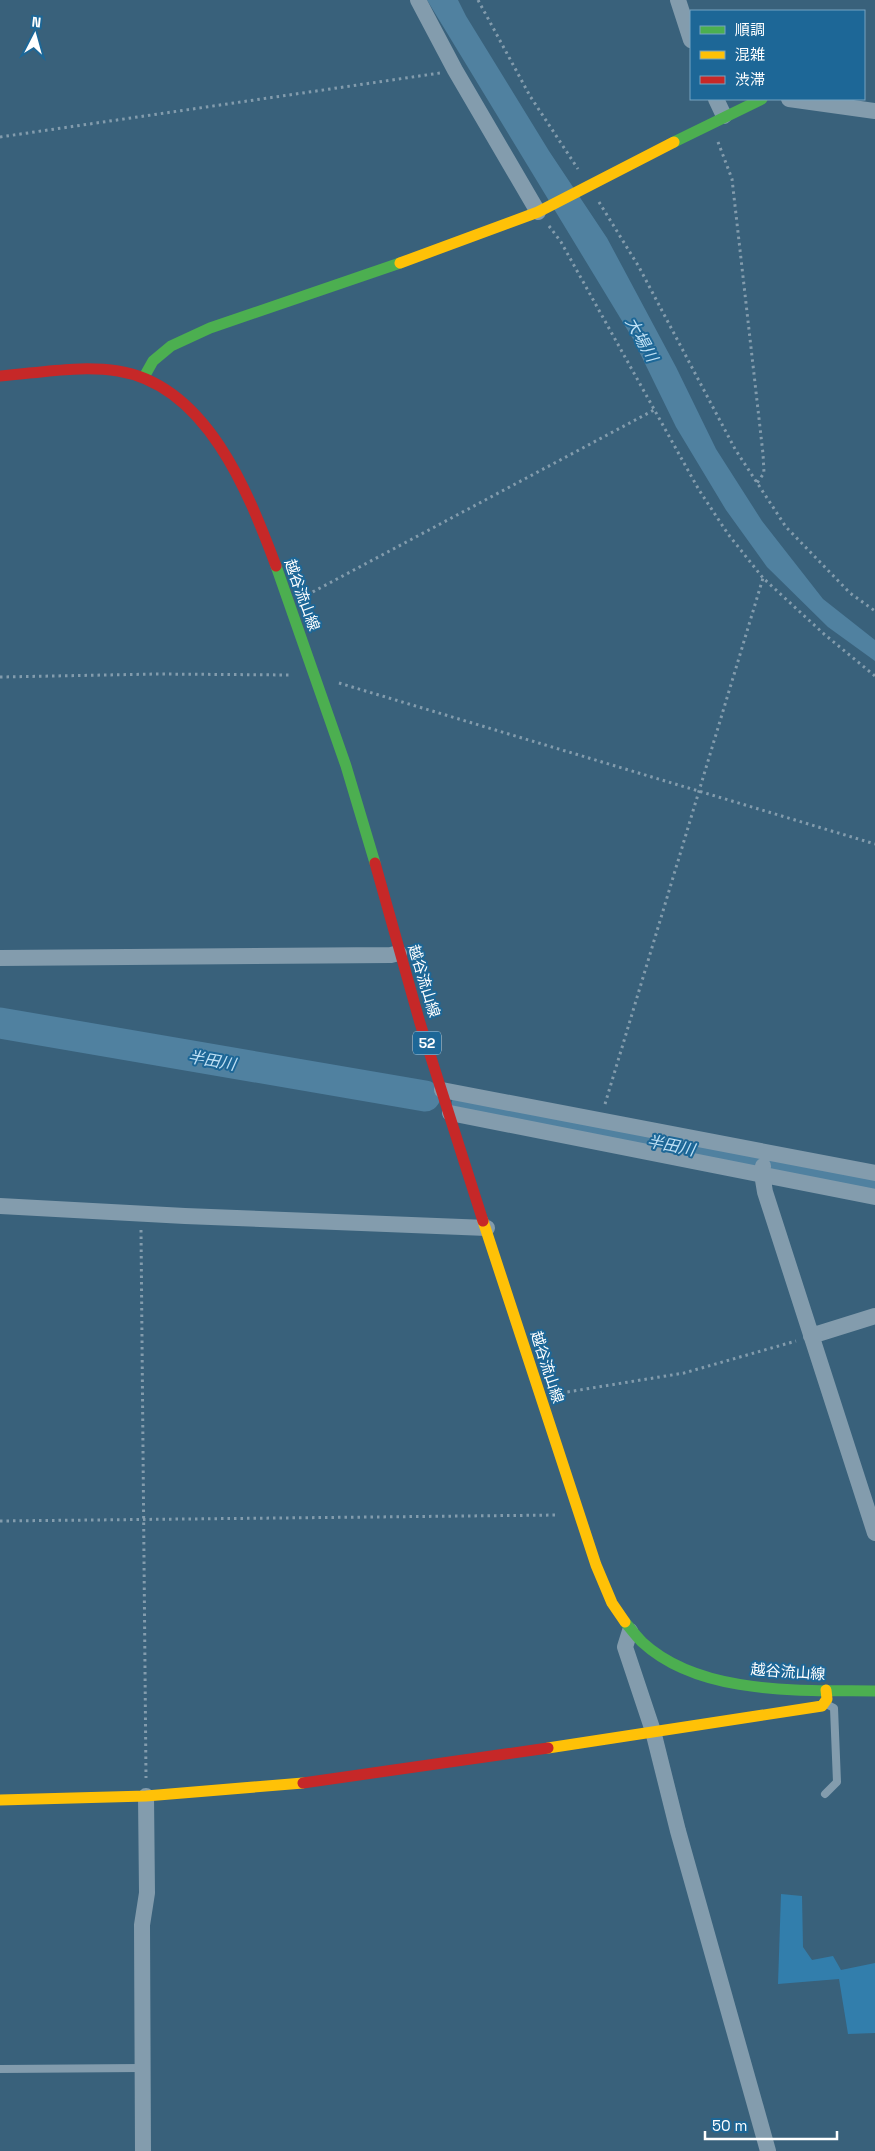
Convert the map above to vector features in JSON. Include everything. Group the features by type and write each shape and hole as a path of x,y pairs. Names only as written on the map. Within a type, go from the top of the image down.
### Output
{"main road":[{"path":"144,377 153,361 172,346 210,328 371,274 542,210 717,119 760,100"},
{"name":"越谷流山線","path":"0,376 110,370 144,377 157,382 180,399 218,447 239,480 254,510 353,788 399,953 578,1512 608,1596 630,1631 677,1666 730,1683 753,1686 875,1692"},
{"path":"0,1800 146,1796 309,1783 653,1731 745,1720 822,1706 827,1699 826,1690"}],"street":[{"path":"418,0 455,70 542,210"},
{"path":"678,0 690,37"},
{"path":"716,100 717,119"},
{"path":"796,100 875,111"},
{"path":"0,958 381,955 399,953"},
{"path":"442,1090 602,1120 764,1163 875,1197"},
{"path":"450,1113 764,1163 875,1173"},
{"path":"764,1163 764,1192 875,1533"},
{"path":"0,1206 141,1214 487,1228"},
{"path":"811,1336 875,1316"},
{"path":"630,1631 625,1648 653,1731 680,1841 768,2151"},
{"path":"143,2151 142,1926 147,1893 146,1796"}],"lane":[{"path":"824,1703 834,1708 837,1782 825,1794"},
{"path":"0,2069 142,2068"}],"path":[{"path":"478,0 530,96 639,267 734,449 786,527 850,593 875,611"},
{"path":"0,137 455,70"},
{"path":"717,119 732,179 763,454 764,473 757,483"},
{"path":"542,210 562,242 699,490 728,534 763,578 824,634 875,676"},
{"path":"289,605 654,410"},
{"path":"602,1120 607,1097 763,578"},
{"path":"0,677 158,674 314,675 875,844"},
{"path":"141,1214 146,1796"},
{"path":"541,1396 684,1373 811,1336"},
{"path":"0,1520 143,1521 558,1515 578,1512"}],"shaded area":[{"path":"781,1894 802,1896 803,1947 812,1960 833,1956 841,1970 875,1963 875,2033 848,2034 839,1979 778,1984"}],"water":[{"name":"大場川","path":"427,0 458,0 549,151 607,238 676,367 716,449 762,521 823,599 875,640 875,661 828,627 767,567 726,510 676,427 633,339"}],"waterway":[{"name":"半田川","path":"0,1023 425,1096"},
{"name":"半田川","path":"467,1105 875,1186"}],"traffic: fast":[{"path":"674,142 760,100"},
{"path":"144,377 153,361 171,346 210,328 400,263"},
{"path":"276,566 346,766 375,863"},
{"path":"625,1622 642,1642 666,1660 692,1672 722,1681 784,1689 875,1691"}],"traffic: slow":[{"path":"400,263 538,212 674,142"},
{"path":"483,1221 596,1565 612,1603 625,1622"},
{"path":"548,1748 822,1706 827,1699 826,1690"},
{"path":"0,1800 146,1796 303,1783"}],"traffic: jam":[{"path":"0,376 59,370 103,369 118,371 149,380 176,397 199,419 220,446 252,506 276,566"},
{"path":"375,863 420,1023 483,1221"},
{"path":"303,1783 548,1748"}]}
